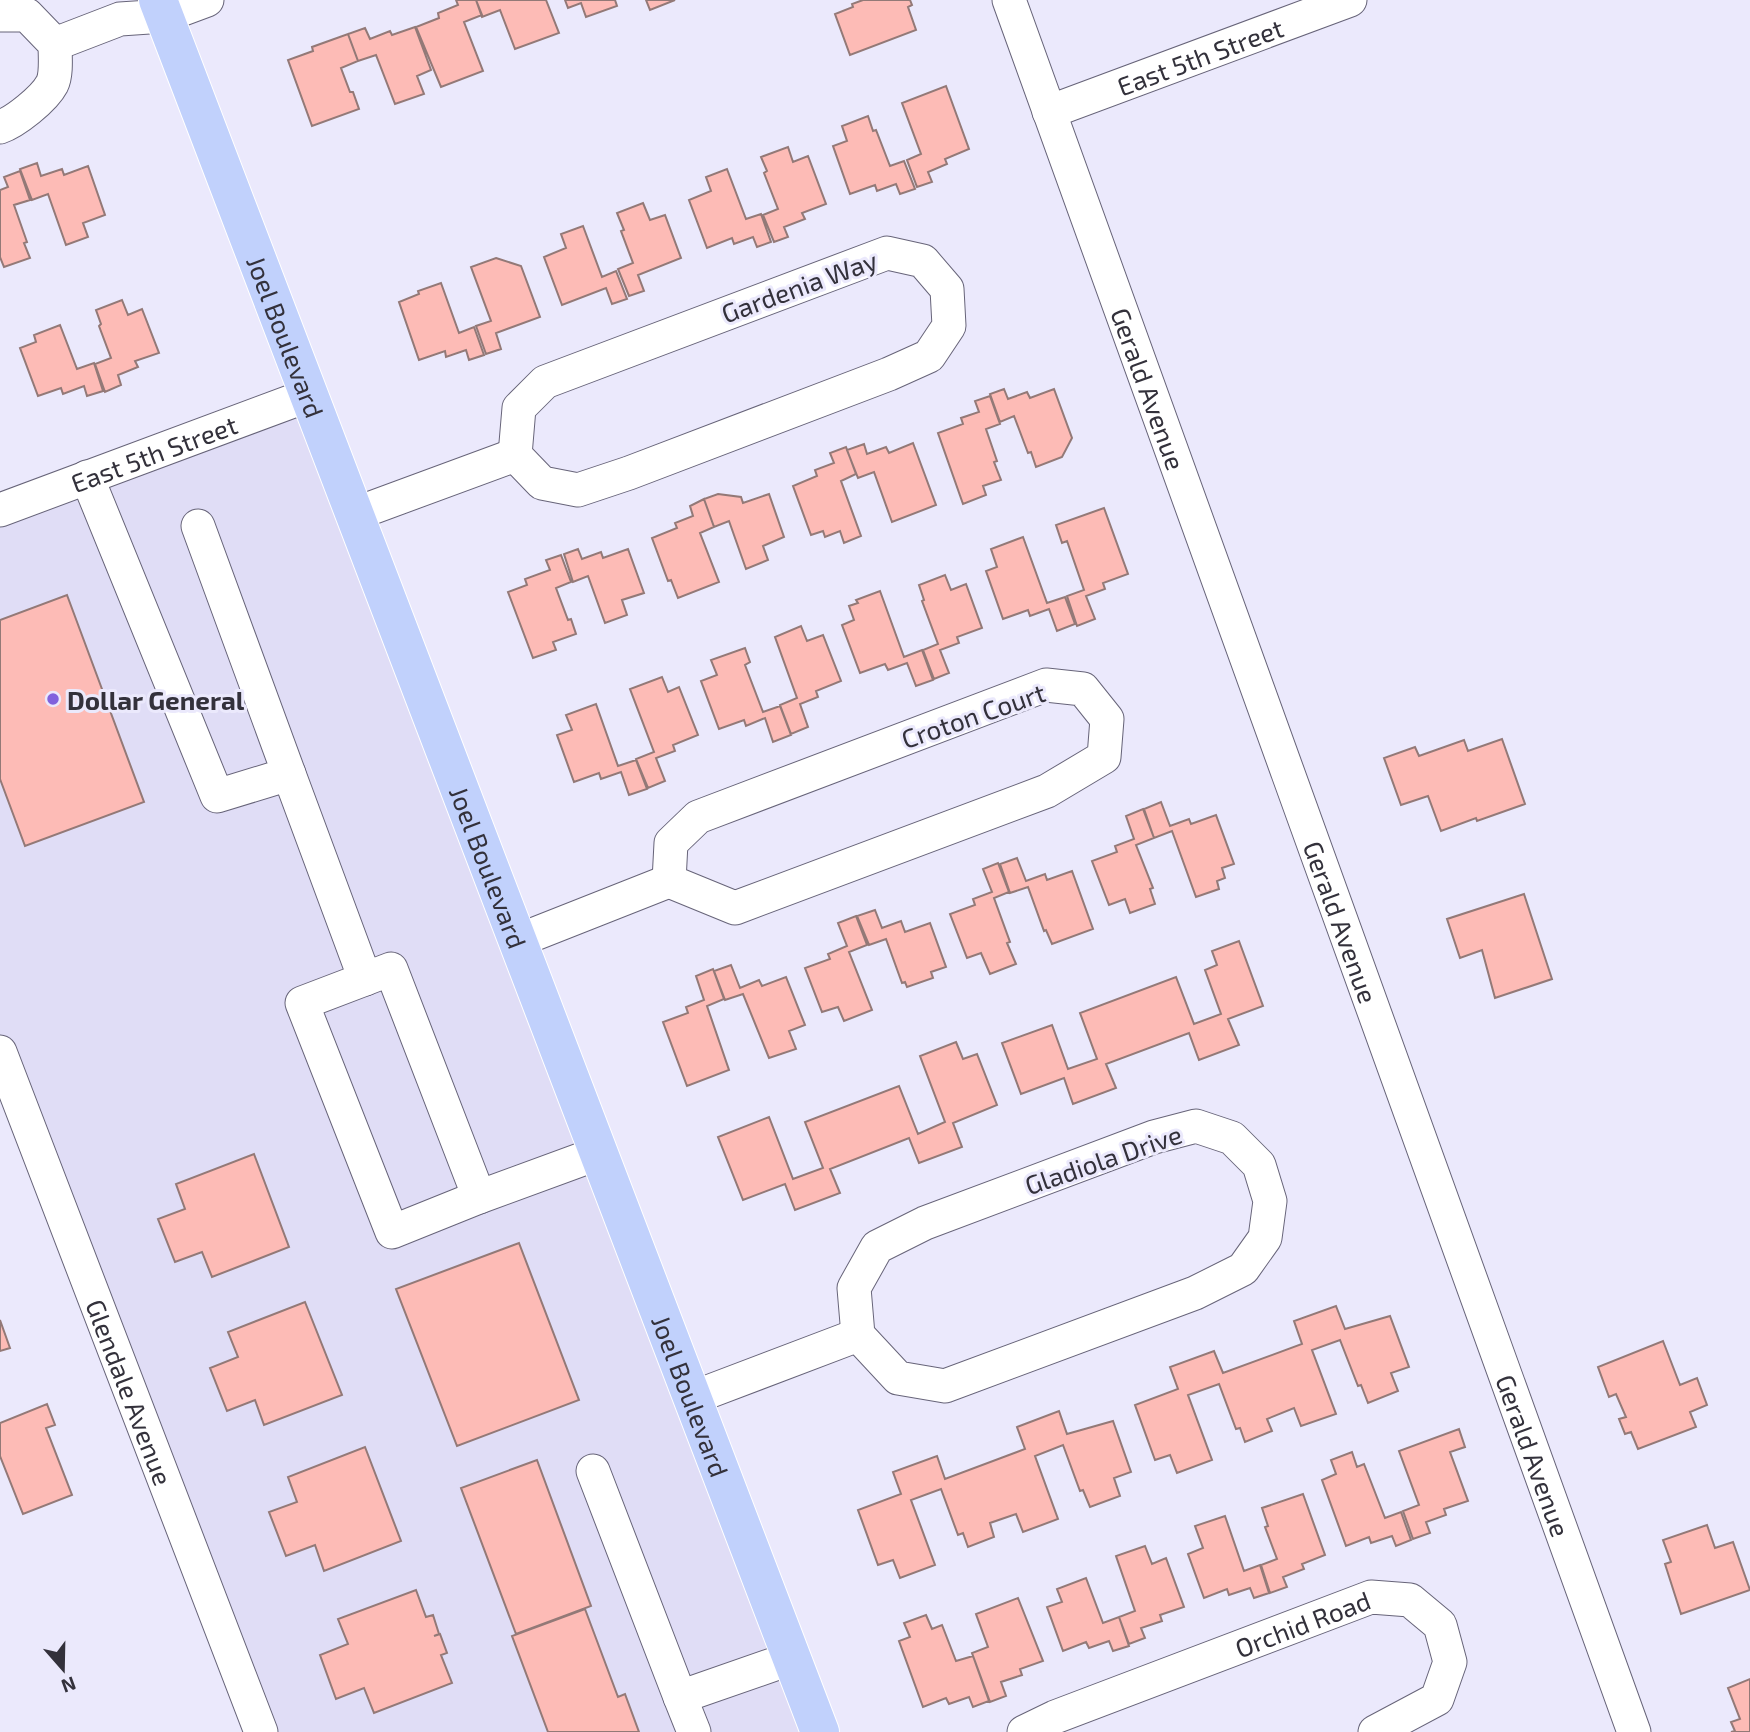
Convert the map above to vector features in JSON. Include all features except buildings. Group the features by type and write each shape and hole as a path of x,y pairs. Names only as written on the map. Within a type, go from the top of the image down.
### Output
{"main road":[{"name":"Joel Boulevard","path":"161,8 820,1732"}],"street":[{"path":"55,44 120,19 207,0"},
{"name":"Gerald Avenue","path":"1009,0 1634,1732"},
{"name":"East 5th Street","path":"1049,111 1350,0"},
{"path":"0,15 27,15 55,44 53,83 28,110 11,123 0,127"},
{"name":"Gardenia Way","path":"887,253 923,261 947,289 949,326 929,356 889,374 578,490 541,483 515,455 519,408 545,382 887,253"},
{"name":"East 5th Street","path":"0,510 309,395"},
{"path":"355,514 515,455"},
{"path":"87,477 217,796 289,774"},
{"path":"198,526 365,979"},
{"name":"Croton Court","path":"1045,685 1083,689 1107,719 1104,757 1048,791 735,908 669,881 671,843 698,817 1045,685"},
{"path":"517,941 669,881"},
{"path":"479,1197 391,969 302,1003 392,1232 599,1153"},
{"name":"Glendale Avenue","path":"0,1052 261,1732"},
{"name":"Gladiola Drive","path":"1196,1126 1232,1138 1259,1165 1270,1201 1265,1238 1243,1269 1195,1293 945,1386 898,1378 858,1335 854,1288 877,1247 925,1223 1154,1137 1196,1126"},
{"path":"692,1398 858,1335"},
{"path":"593,1471 694,1732"},
{"name":"Orchid Road","path":"1024,1732 1055,1717 1371,1597 1410,1600 1440,1625 1450,1662 1437,1699 1375,1732"},
{"path":"680,1697 792,1658"}],"shaded area":[{"path":"294,405 801,1732 245,1732 0,1069 0,514"}],"place":[{"name":"Dollar General","path":"53,699"}]}
